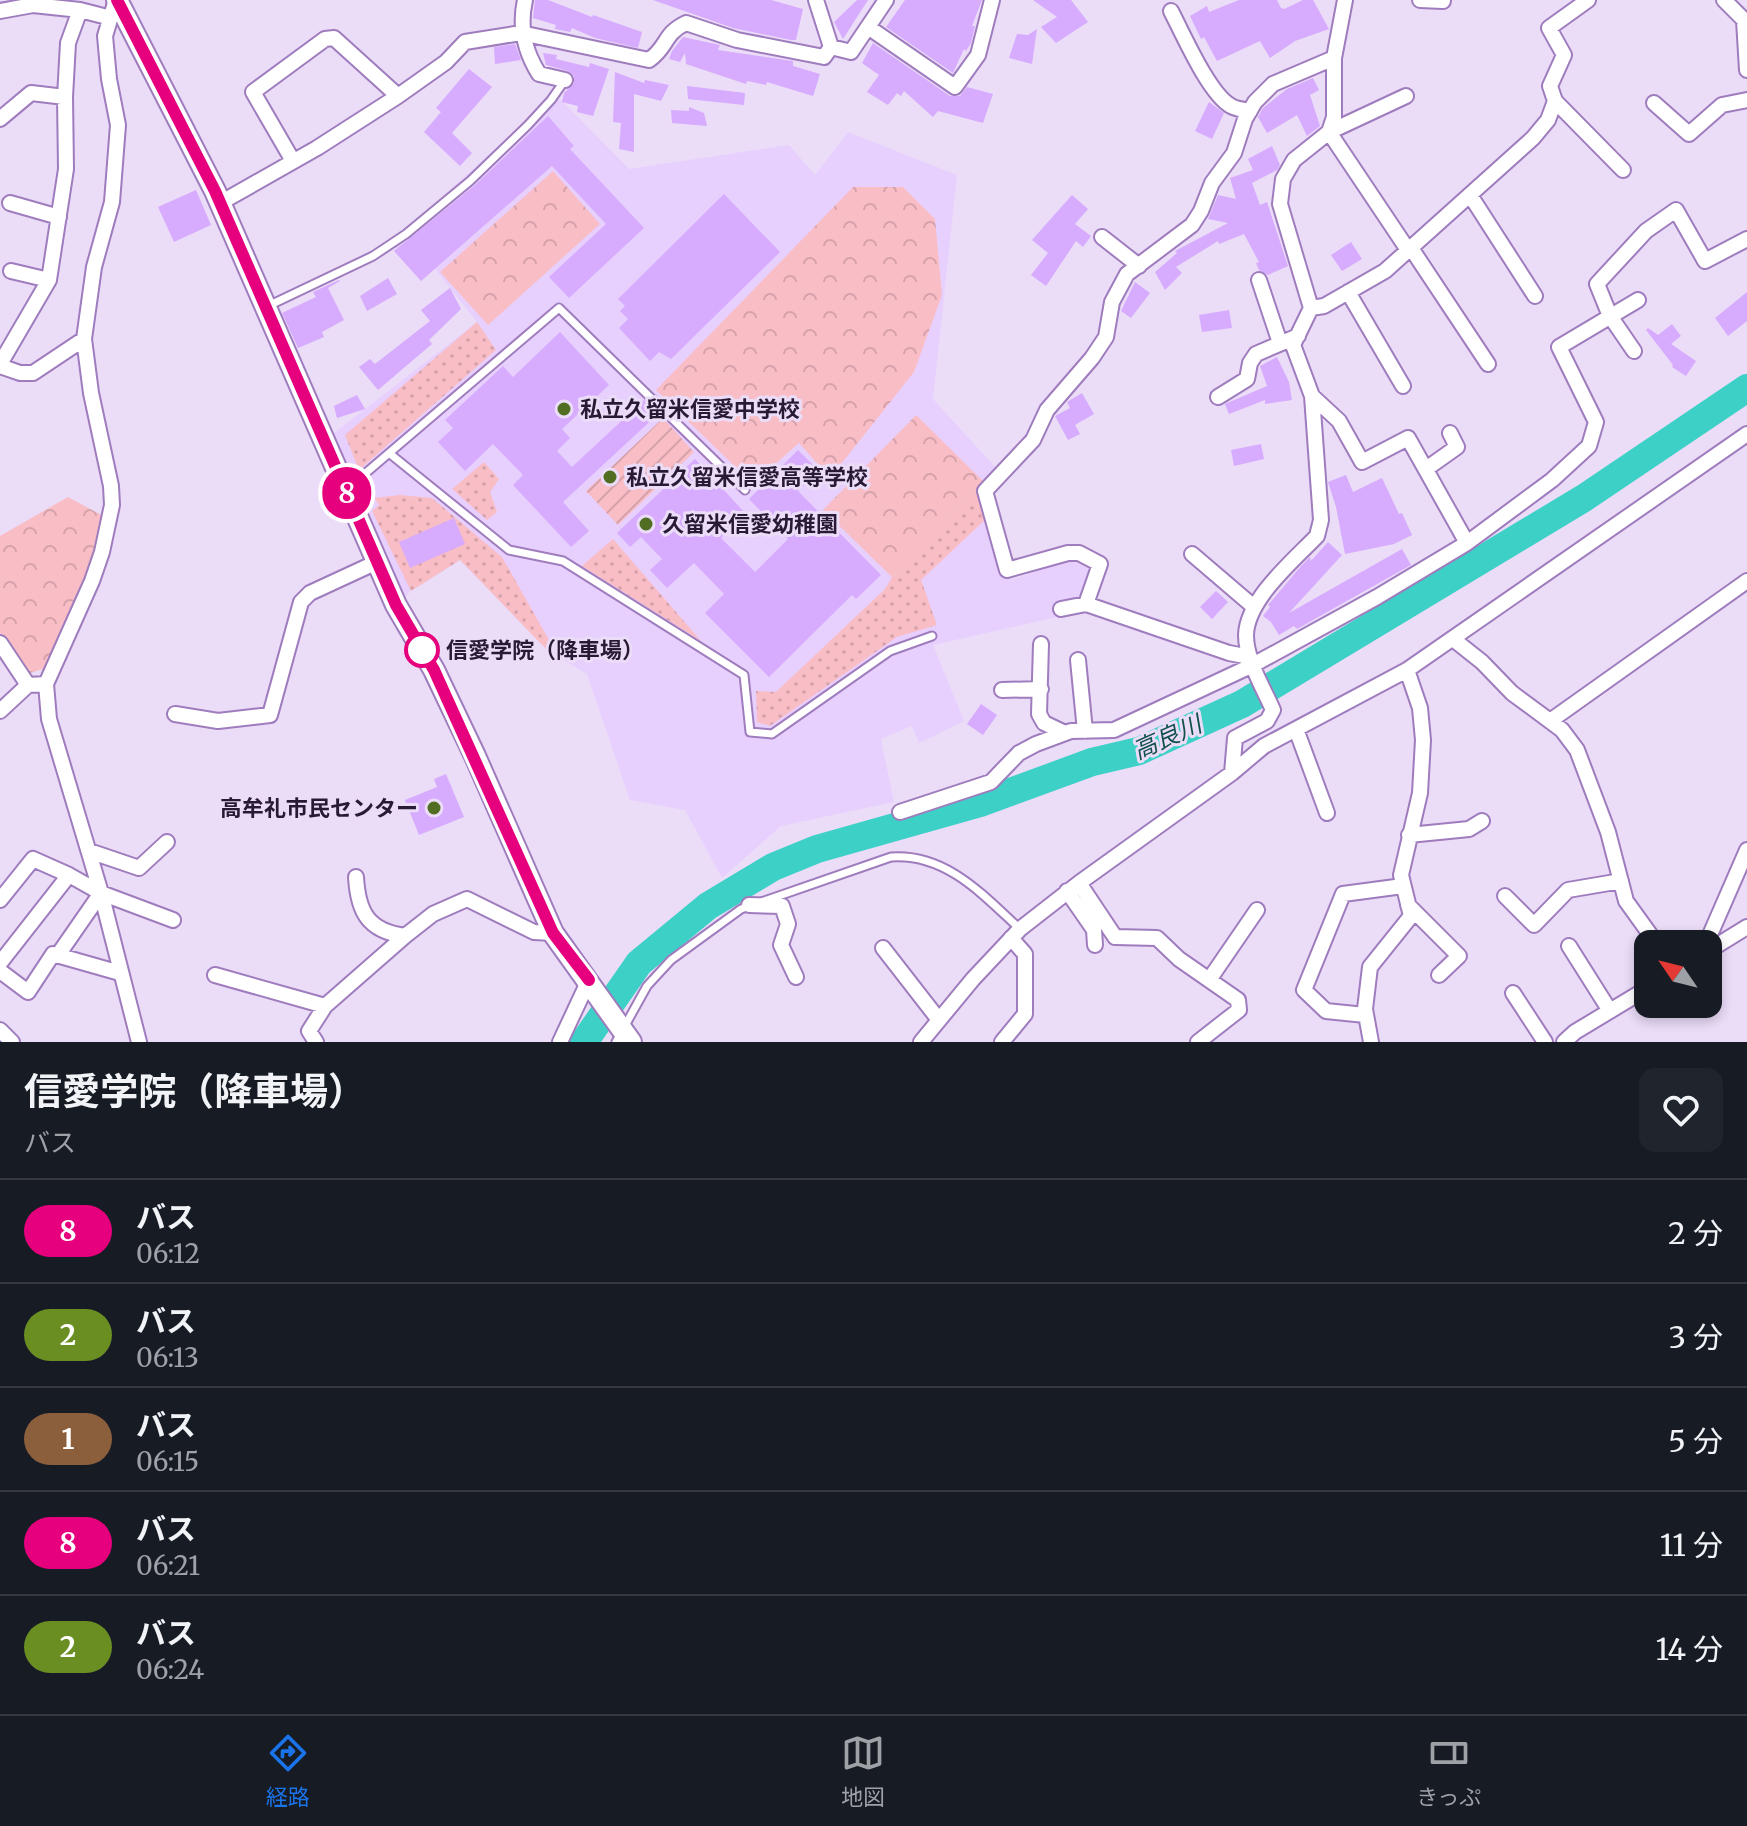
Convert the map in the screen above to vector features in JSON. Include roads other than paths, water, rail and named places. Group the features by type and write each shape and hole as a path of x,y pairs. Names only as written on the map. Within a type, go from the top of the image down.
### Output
{"main road":[{"path":"114,6 220,203 396,605 434,670 469,742 553,933 589,980 623,1034"}],"street":[{"path":"525,0 521,33 539,74 565,80"},
{"path":"816,0 831,47"},
{"path":"831,47 851,52 886,0"},
{"path":"868,27 955,87 978,55 992,0"},
{"path":"1329,132 1334,117 1334,58 1345,0"},
{"path":"1420,0 1443,1"},
{"path":"1588,0 1549,28 1564,55 1550,86 1555,101 1623,170"},
{"path":"1724,0 1744,20 1747,70"},
{"path":"0,11 33,5 80,10 114,6 105,36 118,125 112,202 94,267 84,339 112,505 92,581 46,684 49,719 101,893 139,1042"},
{"path":"80,10 68,43 66,169 49,280 0,365 20,373 33,373 84,339"},
{"path":"1171,11 1220,97 1232,107 1250,111"},
{"path":"220,203 398,96 446,62 465,42 521,33 649,60 660,52 671,30 686,23 737,40 824,57 831,47"},
{"path":"293,161 253,92 325,39 334,38 398,96"},
{"path":"1086,604 1100,564 1079,553 1068,553 1007,570 985,491 1033,440 1047,410 1106,337 1112,302 1127,274 1192,225 1212,183 1234,153 1255,102 1273,84 1334,58"},
{"path":"0,119 31,93 65,97"},
{"path":"1232,773 1235,738 1267,721 1273,710 1253,664 1246,634 1254,607 1317,536 1321,520 1312,396 1293,345 1311,308 1280,204 1283,179 1294,160 1329,132 1406,96"},
{"path":"1654,103 1689,134 1722,105 1747,100"},
{"path":"1311,308 1324,306 1385,271 1533,138 1548,120 1555,101"},
{"path":"1329,132 1488,364"},
{"path":"1470,195 1535,296"},
{"path":"10,203 59,217"},
{"path":"1634,351 1610,316 1597,284 1646,231 1676,210 1705,261 1747,239"},
{"path":"1102,237 1139,266"},
{"path":"11,271 49,280"},
{"path":"1259,280 1280,343"},
{"path":"1348,292 1403,386"},
{"path":"900,812 991,782 1019,753 1065,733 1114,730 1253,664 1377,597 1467,543 1552,480 1589,446 1596,422 1559,347 1638,300"},
{"path":"1218,397 1247,379 1250,363 1256,354 1298,336"},
{"path":"1312,396 1339,421 1362,462 1408,438 1467,543"},
{"path":"1426,469 1457,447 1450,433"},
{"path":"921,1042 1015,934 1073,887 1232,773 1264,746 1407,670 1747,434"},
{"path":"1192,554 1254,607"},
{"path":"175,714 218,721 270,715 301,602 310,593 377,562"},
{"path":"1550,721 1747,581"},
{"path":"1061,609 1086,604 1253,664"},
{"path":"1453,639 1482,662 1512,693 1562,730 1577,750 1608,832 1626,901 1647,930"},
{"path":"0,643 28,685"},
{"path":"1041,644 1039,714 1044,723 1065,733"},
{"path":"1078,660 1085,731"},
{"path":"1371,1042 1365,1015 1370,967 1411,916 1401,875 1420,793 1423,740 1420,708 1407,670"},
{"path":"0,711 28,685 46,684"},
{"path":"1002,690 1041,689"},
{"path":"1296,729 1327,813"},
{"path":"1409,835 1469,829 1482,821"},
{"path":"89,851 139,868 167,842"},
{"path":"1712,930 1747,850"},
{"path":"0,900 33,859 101,893 173,920"},
{"path":"0,963 69,875"},
{"path":"356,877 364,913 373,924 387,933 405,936"},
{"path":"1505,896 1534,925 1568,890 1621,881"},
{"path":"1365,1015 1326,1011 1304,990 1343,894 1403,886"},
{"path":"1073,887 1094,930 1095,945"},
{"path":"1073,887 1115,937 1157,938 1179,959 1238,1000 1239,1010 1198,1042"},
{"path":"58,955 101,893"},
{"path":"316,1042 309,1031 325,1006 433,914 467,899 534,932 553,933"},
{"path":"749,905 782,906 788,924 781,945 796,977"},
{"path":"1408,905 1459,956 1439,975"},
{"path":"1209,980 1257,910"},
{"path":"1722,942 1747,927"},
{"path":"1002,1042 1025,1014 1025,954 1015,934"},
{"path":"1569,946 1610,1011"},
{"path":"883,948 939,1020"},
{"path":"0,971 28,992 53,954 120,973"},
{"path":"215,975 325,1006"},
{"path":"560,1042 589,980"},
{"path":"1513,993 1545,1042"},
{"path":"1564,1042 1634,996"},
{"path":"0,1030 12,1042"}],"lane":[{"path":"265,307 373,256 406,234 470,181 528,125 565,80"},
{"path":"346,490 559,308 745,490"},
{"path":"389,453 509,550 563,561 744,675 750,732 772,734 890,651 932,636"},
{"path":"623,1034 647,986 671,960 728,917 749,905 891,857 913,856 948,868 979,891 1015,934"}],"waterway":[{"name":"高良川","path":"584,1042 639,963 708,906 773,867 817,849 980,803 1092,762 1139,751 1242,704 1584,498 1747,388"}],"place":[{"name":"私立久留米信愛中学校","path":"564,409"},
{"name":"私立久留米信愛高等学校","path":"610,477"},
{"name":"久留米信愛幼稚園","path":"646,524"},
{"name":"信愛学院（降車場）","path":"422,650"},
{"name":"高牟礼市民センター","path":"434,808"}]}
